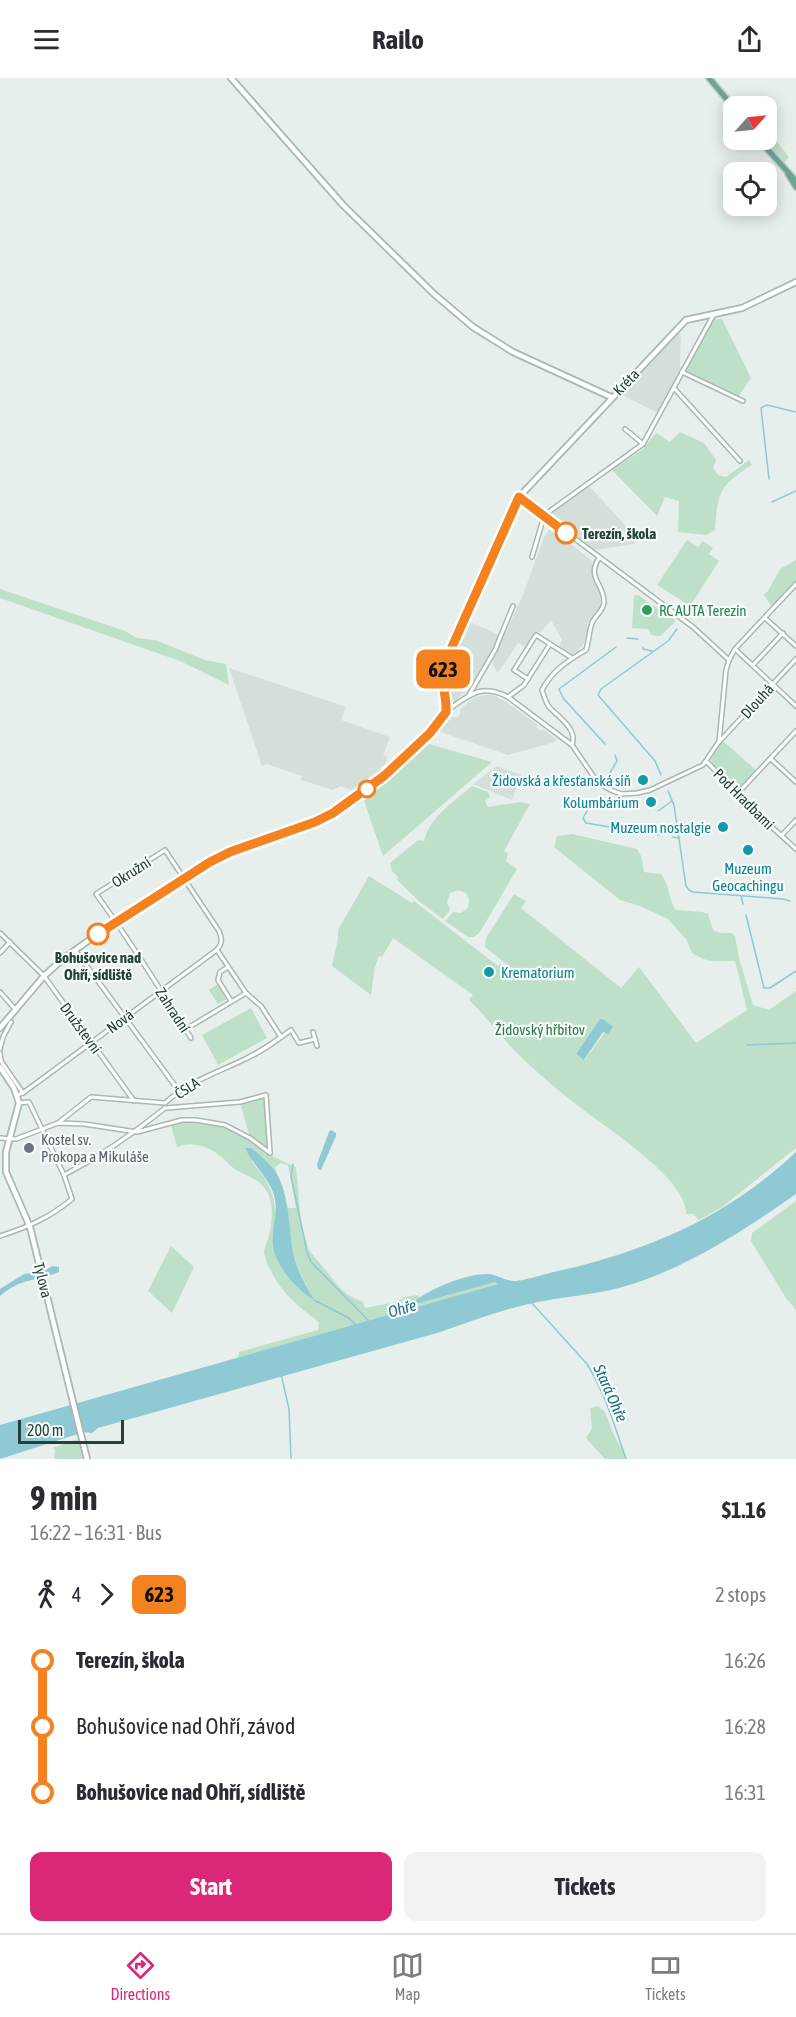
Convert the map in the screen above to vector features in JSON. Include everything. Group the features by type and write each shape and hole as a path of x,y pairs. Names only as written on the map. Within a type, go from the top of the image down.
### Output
{"main road":[{"path":"709,78 724,96"},
{"path":"767,150 796,187"},
{"path":"787,173 796,181"}],"street":[{"path":"231,78 343,205 434,294 473,327 513,352 611,398"},
{"name":"Kréta","path":"446,712 442,675 447,658 519,497 686,320 742,308 796,282"},
{"path":"532,557 544,516 643,444 715,313"},
{"path":"682,372 742,401"},
{"path":"674,388 740,461"},
{"path":"625,429 643,444"},
{"path":"519,497 698,632 729,660"},
{"path":"572,745 574,741 572,732 548,706 542,690 549,676 586,650 593,620 603,608 603,594 593,571 598,558"},
{"path":"0,1028 44,976 75,950 191,873 230,852 302,828 333,813 384,776 430,733 446,712 469,695 488,689 508,697 572,745 593,777 613,791 630,794 650,790 707,762 718,744 729,660 735,650 795,587"},
{"path":"469,695 495,650 513,606"},
{"path":"765,618 796,646"},
{"path":"753,665 783,633"},
{"path":"528,679 514,670 536,635 572,658"},
{"path":"508,697 524,685 550,644"},
{"path":"735,650 796,706"},
{"name":"Dlouhá","path":"718,744 796,659"},
{"path":"737,794 796,731"},
{"path":"771,759 796,782"},
{"name":"Pod Hradbami","path":"707,762 737,794 796,849"},
{"path":"782,835 796,820"},
{"name":"Okružní","path":"116,921 96,894 155,856 165,850 184,878"},
{"path":"184,878 219,931 222,938 217,950 246,993 261,1006 281,1038 291,1030 299,1042 315,1039"},
{"name":"Zahradní","path":"116,921 191,1038"},
{"name":"Družstevní","path":"0,933 44,976 134,1101"},
{"path":"0,953 10,942"},
{"path":"75,950 179,1091"},
{"name":"Nová","path":"23,1093 217,950"},
{"path":"228,967 220,972 218,980 231,1002"},
{"path":"0,992 15,1009"},
{"path":"186,1029 246,993"},
{"path":"11,1022 3,1037 0,1051 1,1061 23,1093 17,1095"},
{"path":"313,1032 317,1046"},
{"name":"ČSLA","path":"0,1138 16,1139 44,1130 58,1123 91,1096 166,1106 179,1091 198,1079 245,1060 281,1038"},
{"path":"0,1067 17,1095 19,1103 10,1138"},
{"path":"58,1123 84,1124 136,1132 182,1120 196,1120 225,1125 250,1138 270,1153 266,1095 240,1102 166,1106 136,1132 88,1163 64,1175"},
{"path":"0,1236 30,1227 47,1218 72,1199 64,1175 29,1102 19,1103"},
{"name":"Tylova","path":"10,1138 5,1158 6,1172 30,1227 87,1459"}],"shaded area":[{"path":"679,333 681,335 680,367 682,368 658,413 622,395"},
{"path":"589,486 636,537 635,544 595,550 552,519 551,512"},
{"path":"551,527 592,561 592,575 601,594 602,607 587,624 589,637 574,656 559,646 562,640 551,620 540,633 535,631 526,647 518,643 498,673 493,660 523,595 544,537"},
{"path":"467,621 500,635 484,667 466,691 454,702 451,701 448,669 451,663 456,664 457,661 453,658"},
{"path":"229,668 346,707 341,720 390,737 383,755 387,757 386,763 380,768 378,776 355,792 341,786 332,790 301,780 302,776 267,764 262,766"},
{"path":"491,694 505,701 538,725 536,727 541,731 543,729 556,739 555,742 508,755 438,731 452,717 458,717 460,709 471,700"},
{"path":"497,766 522,775 512,800 473,784"}],"green space":[{"path":"777,142 789,157 783,164 771,150 777,150"},
{"path":"714,319 722,319 751,378 738,397 685,371"},
{"path":"680,432 704,443 716,460 713,468 718,475 726,477 749,460 752,465 733,479 722,491 717,507 715,530 706,535 678,532 679,501 665,497 657,516 612,470 643,449 656,433 670,442"},
{"path":"687,540 698,547 703,541 713,548 709,554 719,561 690,606 657,585"},
{"path":"796,560 796,581 772,607 764,595 780,569"},
{"path":"0,589 125,631 137,638 155,640 205,660 226,664 229,685 180,661 0,598"},
{"name":"RC AUTA Terezín","path":"638,595 676,621 660,636 651,635 648,629 632,628 634,596"},
{"path":"723,741 756,770 740,787 735,788 712,764 711,759"},
{"path":"429,744 492,762 383,856 364,801"},
{"path":"472,786 488,792 490,797 485,801 488,807 520,802 530,804 504,851 508,853 506,861 517,869 480,932 468,937 445,921 453,912 461,913 468,908 469,899 466,893 458,890 450,893 447,902 450,910 443,919 420,902 397,880 398,877 392,871 390,863 418,840 424,841 437,817"},
{"name":"Židovský hřbitov","path":"572,834 637,849 644,872 661,874 664,878 676,910 708,914 713,930 720,933 731,933 735,936 753,1005 769,1010 796,991 796,1148 722,1207 699,1220 693,1214 686,1214 683,1201 661,1171 559,1091 515,1051 469,1000 473,995 393,938 382,957 379,956 371,995 332,966 338,930 369,876 412,903 414,901 498,966 500,964 518,977 520,975 485,947 486,938 514,894 526,901 521,908 621,988 639,967 696,1043 747,1010 735,961 711,961 692,953 686,939 668,919 620,900 554,847 557,836","holes":["600,1019 605,1032 585,1060 576,1054"]},
{"path":"218,984 227,999 218,1004 209,990"},
{"path":"251,1008 267,1038 218,1065 202,1035"},
{"path":"264,1097 268,1147 264,1147 249,1134 240,1103"},
{"path":"182,1121 225,1127 250,1140 265,1153 296,1167 301,1223 309,1250 340,1288 348,1295 363,1302 365,1308 396,1302 404,1297 418,1295 419,1298 413,1301 496,1282 499,1284 238,1358 239,1352 318,1330 319,1322 285,1292 267,1263 264,1250 272,1214 271,1201 266,1190 257,1181 233,1168 212,1150 191,1144 177,1147 171,1125","holes":["264,1159 273,1171 284,1196 297,1267 313,1300 289,1277 276,1256 273,1245 275,1214 273,1197 263,1176 251,1161","281,1163 288,1165 296,1208 288,1208 275,1167"]},
{"path":"796,1201 796,1310 786,1298 751,1241 752,1233"},
{"path":"171,1246 194,1267 172,1313 148,1291"},
{"path":"598,1406 605,1412 627,1459 605,1459 586,1438 592,1428 590,1408"},
{"path":"78,1439 83,1459 54,1459 55,1449 52,1448"}],"water":[{"path":"600,1019 613,1027 608,1034 603,1032 584,1060 576,1054"},
{"path":"331,1130 336,1133 336,1136 321,1170 318,1169 317,1164"},
{"path":"245,1148 251,1148 264,1159 275,1171 280,1181 287,1204 296,1263 314,1300 301,1291 278,1262 273,1246 276,1208 274,1195"},
{"path":"796,1152 796,1194 712,1248 643,1280 619,1288 509,1309 437,1333 98,1428 92,1433 84,1432 0,1459 0,1425 498,1284 495,1282 408,1306 435,1289 468,1276 488,1274 519,1281 627,1252 716,1212 770,1175"},
{"path":"53,1266 59,1267 59,1272 22,1283 0,1296 0,1289 24,1274 41,1272"}],"waterway":[{"path":"769,479 761,408 767,405 796,412"},
{"path":"772,502 796,491"},
{"path":"661,775 655,761 598,695 601,689 668,641 677,629"},
{"path":"627,638 638,639"},
{"path":"605,744 563,698 559,689 616,647"},
{"path":"643,647 643,649 652,651"},
{"path":"607,778 617,761 615,755"},
{"path":"668,791 674,805 686,886 689,890 790,901"},
{"path":"658,811 672,801"},
{"path":"588,809 583,818 586,823 659,835"},
{"path":"672,837 679,838"},
{"path":"741,896 743,904"},
{"path":"746,915 764,988 770,988 796,971"},
{"path":"747,1045 796,1043"},
{"path":"293,1164 291,1176 311,1262 368,1320"},
{"path":"314,1300 349,1318 357,1326"},
{"name":"Stará Ohře","path":"531,1302 587,1364 604,1398 626,1459"},
{"path":"281,1374 289,1409 291,1459"}],"bus line":[{"name":"623","path":"98,934 210,862 230,852 315,822 333,813 384,776 430,733 446,712 443,669 495,546 519,497 566,533"}],"place":[{"name":"Terezín, škola","path":"566,533"},
{"name":"RC AUTA Terezín","path":"647,610"},
{"name":"Židovská a křesťanská síň","path":"643,780"},
{"name":"Kolumbárium","path":"651,802"},
{"name":"Muzeum nostalgie","path":"723,827"},
{"name":"Muzeum Geocachingu","path":"748,850"},
{"name":"Bohušovice nad Ohří, sídliště","path":"98,934"},
{"name":"Krematorium","path":"489,972"},
{"name":"Kostel sv. Prokopa a Mikuláše","path":"29,1148"}],"water label":[{"name":"Ohře","path":"402,1308"}]}
